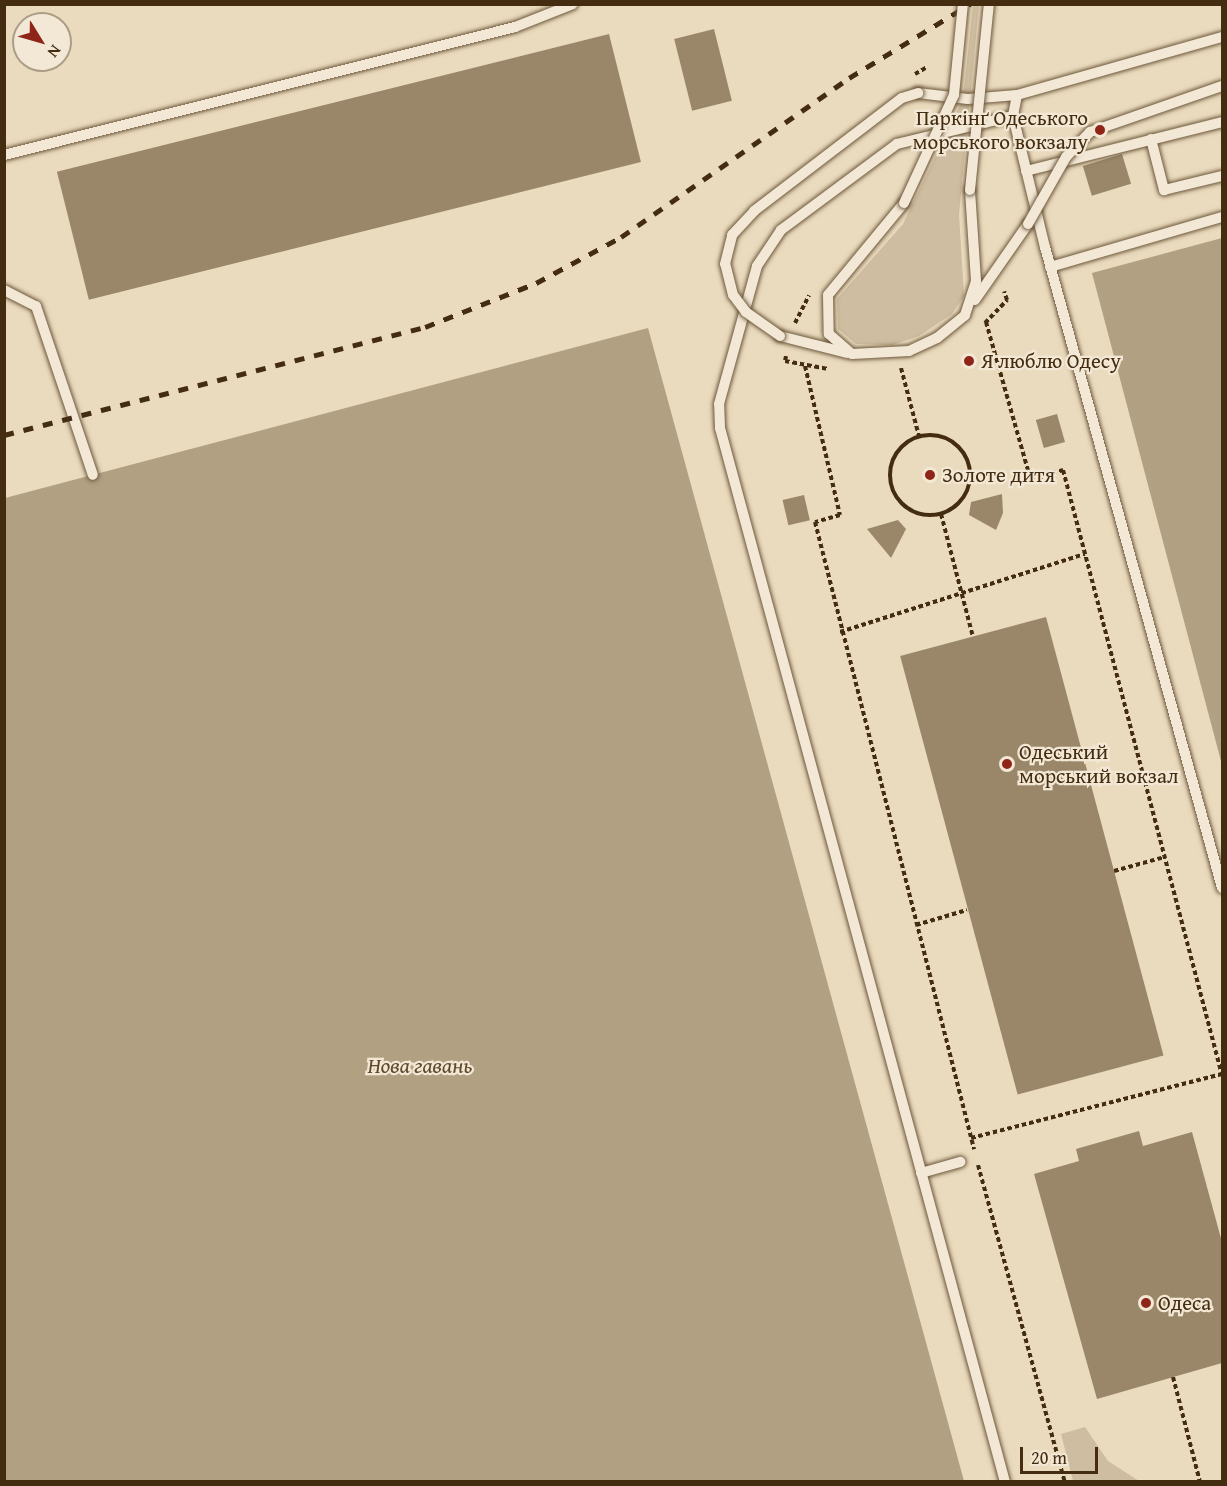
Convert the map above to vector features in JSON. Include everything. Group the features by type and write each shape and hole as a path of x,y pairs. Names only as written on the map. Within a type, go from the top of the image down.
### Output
{"lane":[{"path":"4,155 515,27 573,4"},
{"path":"852,354 830,334 828,295 904,203 954,94 963,4"},
{"path":"970,307 976,281 970,190 988,4"},
{"path":"1222,37 1017,95 968,99 918,93 892,105 754,211 732,235 725,264 733,295 746,312 785,339 852,354 909,351 950,329 970,307 1028,224 1066,157 1090,132 1222,86"},
{"path":"1017,95 1013,116 1050,267 1222,888"},
{"path":"1005,1482 720,428 719,404 758,266 781,230 897,144 1013,116"},
{"path":"1026,171 1222,122"},
{"path":"1151,140 1164,190 1222,176"},
{"path":"1050,267 1222,217"},
{"path":"4,290 36,306 93,475"},
{"path":"921,1173 960,1162"}],"path":[{"path":"980,327 1007,300 998,266"},
{"path":"812,289 785,339 785,361 833,370"},
{"path":"971,1138 1222,1074 1064,470 1031,481 986,322"},
{"path":"805,366 840,515 815,522 840,632 971,1138 1065,1482"},
{"path":"889,369 907,366"},
{"path":"900,367 920,436"},
{"path":"920,436 950,440 969,464 966,495 941,514 905,507 891,487 898,450 920,436"},
{"path":"941,514 973,637"},
{"path":"840,632 1085,554"},
{"path":"1113,871 1165,857"},
{"path":"916,925 967,910"},
{"path":"1173,1377 1200,1482"}],"shaded area":[{"path":"973,5 979,5 959,214 964,296 952,314 919,336 892,345 856,344 838,329 837,299 903,224 963,99"},
{"path":"1085,1427 1108,1461 1139,1481 1073,1481 1061,1434"}],"water":[{"path":"1222,238 1222,765 1092,273"},
{"name":"Нова гавань","path":"648,328 964,1481 5,1482 5,498"}],"building":[{"path":"714,29 732,101 692,111 674,39"},
{"path":"609,34 641,162 89,300 57,172"},
{"path":"1122,154 1131,184 1092,196 1083,166"},
{"path":"1057,414 1065,442 1044,448 1036,420"},
{"path":"1002,494 1003,513 996,530 969,515 971,502"},
{"path":"804,495 810,520 788,525 783,500"},
{"path":"898,520 906,529 891,558 867,529"},
{"name":"Одеський морський вокзал","path":"1046,617 1164,1056 1018,1095 900,656"},
{"name":"Одеса","path":"1139,1131 1143,1146 1192,1132 1222,1242 1222,1363 1097,1399 1034,1174 1079,1161 1076,1149"}],"railway":[{"path":"4,435 425,327 536,283 621,237 849,78 970,4"}],"place":[{"name":"Паркінґ Одеського морського вокзалу","path":"1100,130"},
{"name":"Я люблю Одесу","path":"969,361"},
{"name":"Золоте дитя","path":"930,475"},
{"name":"Одеський морський вокзал","path":"1007,764"},
{"name":"Одеса","path":"1146,1303"}]}
